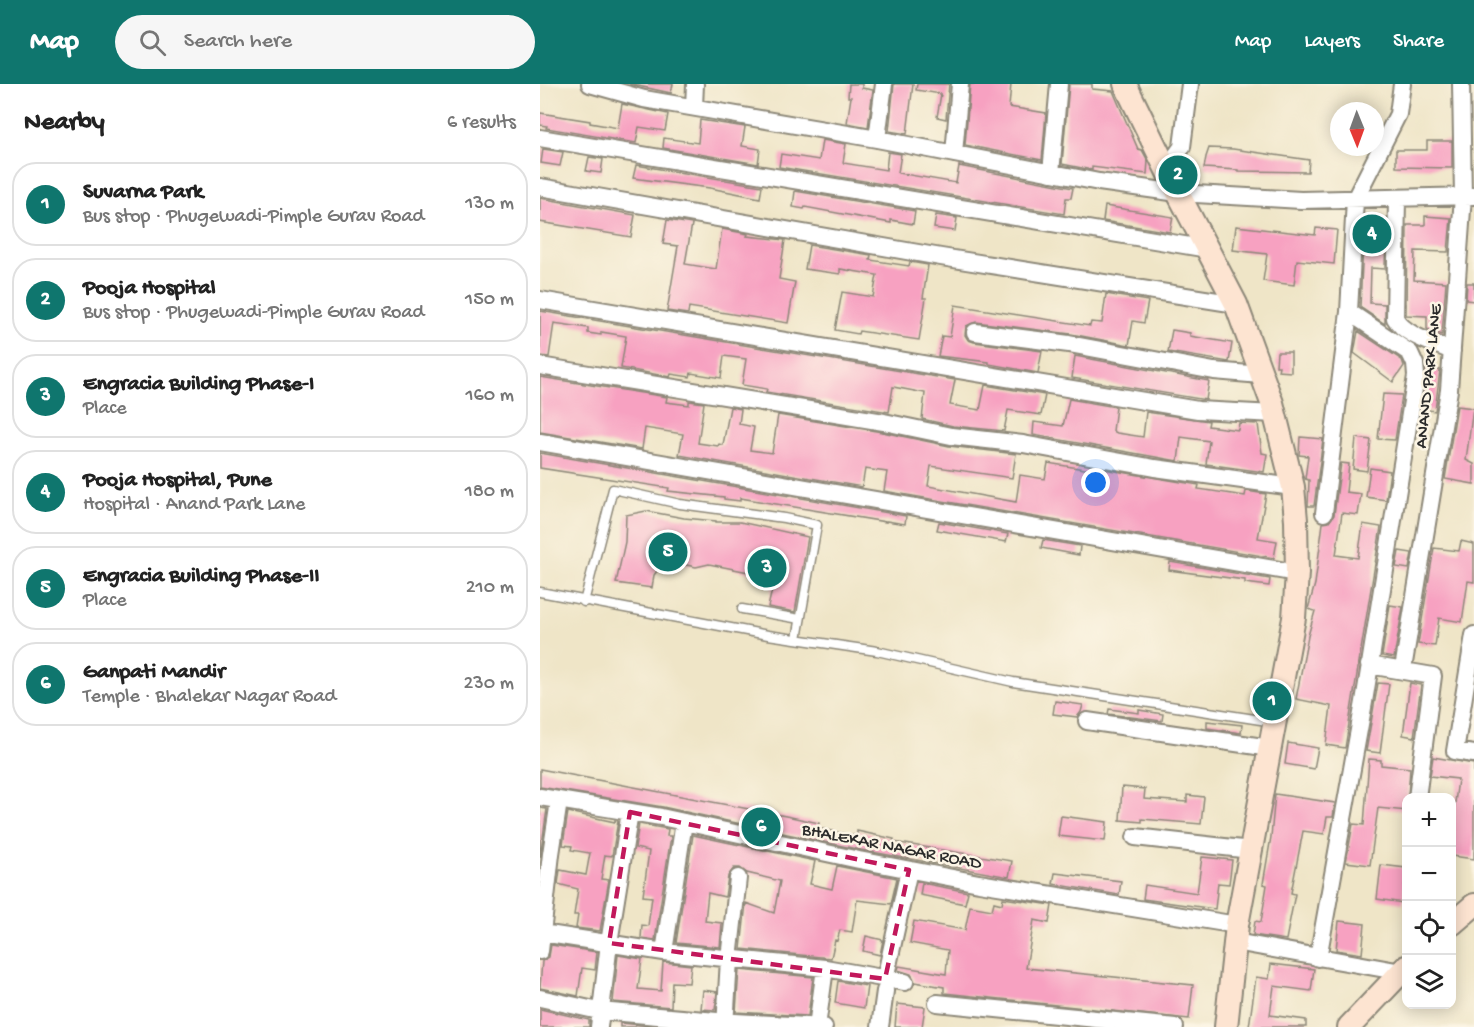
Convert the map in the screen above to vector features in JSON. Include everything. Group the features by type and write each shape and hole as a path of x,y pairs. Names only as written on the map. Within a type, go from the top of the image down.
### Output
{"street":[{"path":"590,84 623,88 644,99 877,139 1051,173 1178,193 1301,200 1468,196"},
{"path":"694,107 695,84"},
{"path":"877,139 884,84"},
{"path":"954,154 960,84"},
{"path":"1051,173 1059,84"},
{"path":"1125,84 1236,304 1275,414 1293,488 1297,573 1294,618 1236,933 1226,1027"},
{"path":"1166,169 1182,147 1190,84"},
{"path":"1324,513 1349,312 1355,199 1398,114 1402,84"},
{"name":"ANAND PARK LANE","path":"1403,669 1449,390 1468,196 1461,84"},
{"path":"540,138 1208,249"},
{"path":"540,187 929,255 1236,304"},
{"path":"1397,198 1395,318 1399,325 1407,331 1452,351"},
{"path":"540,300 1198,410 1275,414"},
{"path":"1318,958 1416,376 1415,364 1410,352 1349,312"},
{"path":"975,332 1069,344 1214,370 1261,375"},
{"path":"540,366 884,422 951,436 1023,444 1155,468 1293,488"},
{"path":"540,442 1297,573"},
{"path":"1474,635 1455,751 1474,754"},
{"path":"1369,665 1403,669 1433,676 1418,793"},
{"path":"1087,721 1270,748"},
{"name":"BHALEKAR NAGAR ROAD","path":"540,797 684,822 909,870 1236,933 1318,958 1402,969"},
{"path":"540,951 559,801"},
{"path":"599,1019 630,812"},
{"path":"664,952 684,822"},
{"path":"1136,837 1251,850"},
{"path":"880,1027 885,985 909,870"},
{"path":"725,1024 738,878"},
{"path":"1456,921 1474,905"},
{"path":"542,933 664,952 825,968 885,985 905,982"},
{"path":"817,1027 825,968"},
{"path":"1349,1027 1402,972"},
{"path":"540,998 599,1019 824,1027"},
{"path":"937,1003 1175,1027"}],"lane":[{"path":"584,602 613,489 680,504 784,518 817,525 797,639"},
{"path":"540,592 584,602 877,651 1013,682 1275,722"},
{"path":"742,609 800,620"}],"highlighted area":[{"path":"630,812 909,870 885,979 609,943"}],"building":[{"path":"629,84 673,84 671,93"},
{"path":"849,84 862,84 862,88 873,90 868,127 847,123 851,97 848,97"},
{"path":"894,84 913,84 907,134 889,131"},
{"path":"917,84 949,84 946,119 937,117 941,94 916,90"},
{"path":"970,84 1011,84 1009,107 1046,113 1042,160 965,145"},
{"path":"1069,84 1092,84 1092,89 1113,91 1138,149 1142,150 1148,161 1147,174 1092,167 1092,170 1062,164"},
{"path":"622,104 668,114 665,131 639,127 636,143 546,128 547,126 540,125 540,113 618,128"},
{"path":"700,120 745,127 742,146 760,149 758,164 663,148 664,138 698,143"},
{"path":"822,140 846,144 843,163 886,170 888,152 901,154 898,173 956,183 959,166 1073,188 1071,198 1066,198 1064,214 779,167 781,154 819,160"},
{"path":"1427,141 1452,141 1452,168 1396,167 1396,150 1427,150"},
{"path":"1209,148 1233,149 1309,160 1308,172 1204,168"},
{"path":"543,149 563,152 560,166 541,163"},
{"path":"589,157 603,159 601,173 586,171"},
{"path":"636,165 762,186 760,198 710,188 633,178"},
{"path":"795,191 915,211 913,224 891,220 891,223 805,207 804,209 793,207"},
{"path":"540,198 635,215 631,237 540,222"},
{"path":"1105,206 1173,217 1170,232 1103,221"},
{"path":"936,215 957,218 955,231 934,228"},
{"path":"1425,216 1451,218 1448,252 1415,251 1414,280 1446,282 1442,335 1427,329 1427,316 1406,315 1407,225 1425,225"},
{"path":"667,220 692,224 685,264 716,269 722,229 748,234 747,236 785,240 779,279 795,282 788,323 689,307 688,314 667,311 678,246 663,244"},
{"path":"1364,222 1385,222 1386,224 1385,269 1371,268 1370,303 1385,304 1385,324 1360,307"},
{"path":"1236,226 1315,235 1316,228 1337,230 1334,264 1297,260 1294,285 1263,281 1267,254 1233,250"},
{"path":"809,245 871,255 870,260 909,266 910,262 928,265 923,298 926,298 919,340 859,331 858,334 835,330 842,292 873,297 877,275 840,269 840,274 805,269"},
{"path":"1467,283 1474,283 1474,301 1466,300"},
{"path":"1106,294 1148,301 1144,323 1133,321 1129,345 1071,334 976,322 966,326 965,335 968,340 1042,351 1038,373 989,364 989,362 938,356 942,336 950,337 955,305 1090,326 1091,322 1102,323"},
{"path":"540,311 955,380 950,405 980,410 985,385 1045,395 1041,415 1008,410 1004,431 953,426 922,419 925,393 893,387 889,412 766,392 767,389 742,385 746,359 724,356 721,378 691,373 690,377 671,374 670,377 621,368 626,336 601,332 601,335 588,333 588,328 554,323 549,357 540,356"},
{"path":"1172,330 1190,333 1190,336 1232,343 1229,362 1168,352"},
{"path":"1358,331 1402,360 1404,366 1393,382 1354,353"},
{"path":"1277,352 1291,352 1291,372 1278,371"},
{"path":"1075,356 1209,381 1206,400 1072,378"},
{"path":"1426,368 1440,370 1435,411 1421,409"},
{"path":"540,377 667,397 666,402 689,405 689,401 704,403 698,443 723,445 730,407 741,409 739,424 754,427 750,450 772,453 778,415 882,432 949,446 1016,454 1012,478 931,466 928,486 1016,502 1020,475 1045,479 1048,463 1091,470 1091,467 1199,485 1198,489 1245,496 1246,491 1266,494 1258,538 1277,541 1274,558 884,491 887,472 865,469 862,487 679,455 683,434 645,428 642,449 540,432"},
{"path":"1383,394 1402,395 1395,440 1378,439"},
{"path":"1069,399 1116,407 1113,431 1143,437 1146,412 1209,421 1208,426 1238,430 1239,423 1258,424 1262,453 1267,454 1264,472 1206,464 1209,441 1181,437 1178,461 1033,435 1034,422 1063,426"},
{"path":"1457,406 1473,408 1466,460 1474,464 1474,484 1445,479"},
{"path":"1300,437 1323,439 1314,506 1308,506 1309,480 1305,479 1308,456 1299,455"},
{"path":"1356,438 1371,440 1367,471 1353,469"},
{"path":"540,453 906,516 905,524 740,498 740,501 668,491 669,488 540,468"},
{"path":"1341,463 1349,464 1346,492 1361,494 1358,515 1342,513 1336,555 1358,558 1363,524 1381,527 1345,748 1326,745 1331,706 1296,699 1315,611 1308,609 1315,584 1323,523 1329,522 1334,515"},
{"path":"1370,468 1390,471 1386,500 1366,497"},
{"path":"646,511 716,522 740,522 808,537 795,612 768,607 772,590 768,576 709,564 696,567 672,562 660,567 654,575 652,588 616,583 625,542 626,515"},
{"path":"939,522 1008,534 1006,542 937,530"},
{"path":"1043,540 1080,546 1079,555 1041,548"},
{"path":"1461,541 1474,544 1474,582 1468,581 1462,622 1439,618 1435,646 1418,644 1434,548 1459,551"},
{"path":"1399,551 1412,553 1409,569 1396,567"},
{"path":"1170,562 1270,579 1269,586 1245,583 1245,580 1169,570"},
{"path":"1390,605 1403,607 1394,658 1382,656"},
{"path":"1378,683 1389,684 1380,753 1366,751"},
{"path":"1410,683 1421,685 1414,737 1403,735"},
{"path":"1055,701 1083,705 1077,717 1053,714"},
{"path":"1109,709 1163,714 1162,721 1108,714"},
{"path":"1207,721 1242,725 1241,733 1207,728"},
{"path":"1288,743 1318,748 1314,769 1285,764"},
{"path":"1433,757 1474,764 1474,859 1456,857 1458,779 1430,776"},
{"path":"1369,759 1381,760 1381,765 1410,768 1408,793 1402,793 1402,810 1378,808 1370,865 1346,862 1353,824 1364,825"},
{"path":"540,769 791,817 819,823 818,828 857,836 857,831 894,839 893,842 1012,861 1009,877 861,850 663,807 540,787"},
{"path":"1122,787 1145,789 1144,799 1187,802 1187,795 1204,797 1201,824 1142,819 1142,822 1120,820"},
{"path":"1275,794 1335,803 1333,817 1327,817 1324,834 1303,831 1291,893 1295,894 1286,940 1253,935 1255,921 1261,922 1267,885 1263,884"},
{"path":"540,808 547,809 540,858"},
{"path":"568,812 618,821 612,856 605,855 601,879 609,880 600,931 576,928 578,915 574,915 578,889 558,884 560,870 586,875 590,853 571,850 572,846 563,845"},
{"path":"1061,816 1107,822 1105,841 1058,836"},
{"path":"639,824 668,829 667,836 671,836 655,940 641,938 642,925 648,926 652,897 643,896 649,851 635,848"},
{"path":"693,835 815,861 810,884 832,889 837,866 897,878 891,904 857,900 852,932 840,930 831,958 741,949 746,903 774,913 780,881 734,868 728,876 725,897 708,893 705,921 722,923 720,947 676,943"},
{"path":"1202,857 1232,860 1229,884 1218,883 1215,909 1143,899 1145,885 1197,893"},
{"path":"1381,865 1402,868 1402,903 1377,899"},
{"path":"1055,873 1121,881 1119,895 1053,884"},
{"path":"922,883 968,892 965,904 920,895"},
{"path":"1003,898 1052,905 1049,923 1034,920 1026,968 1193,985 1189,1019 944,993 944,987 915,982 911,974 898,970 899,966 946,974 948,950 910,943 914,921 965,930 970,906 992,910 994,902 1002,904"},
{"path":"1339,921 1365,924 1362,954 1336,950"},
{"path":"866,936 883,940 880,955 863,951"},
{"path":"551,945 597,952 595,970 582,968 578,996 540,988 542,961 549,957"},
{"path":"618,955 642,959 638,989 661,991 663,962 691,965 689,983 672,982 671,1007 613,1002"},
{"path":"1271,964 1314,969 1311,991 1274,986 1270,1015 1306,1020 1306,1027 1249,1027 1256,977 1269,979"},
{"path":"739,970 813,977 808,1016 736,1012"},
{"path":"838,981 867,986 864,1008 835,1003"},
{"path":"703,990 717,992 715,1010 701,1009"},
{"path":"897,1004 925,1007 922,1027 895,1027"},
{"path":"540,1009 589,1020 589,1027 540,1027"},
{"path":"620,1023 663,1027 620,1027"}],"place":[{"name":"Pooja Hospital","path":"1178,175"},
{"name":"Pooja Hospital, Pune","path":"1372,234"},
{"name":"Engracia Building Phase-II","path":"668,552"},
{"name":"Engracia Building Phase-I","path":"767,568"},
{"name":"Suvarna Park","path":"1272,701"},
{"name":"Ganpati Mandir","path":"761,827"}]}
